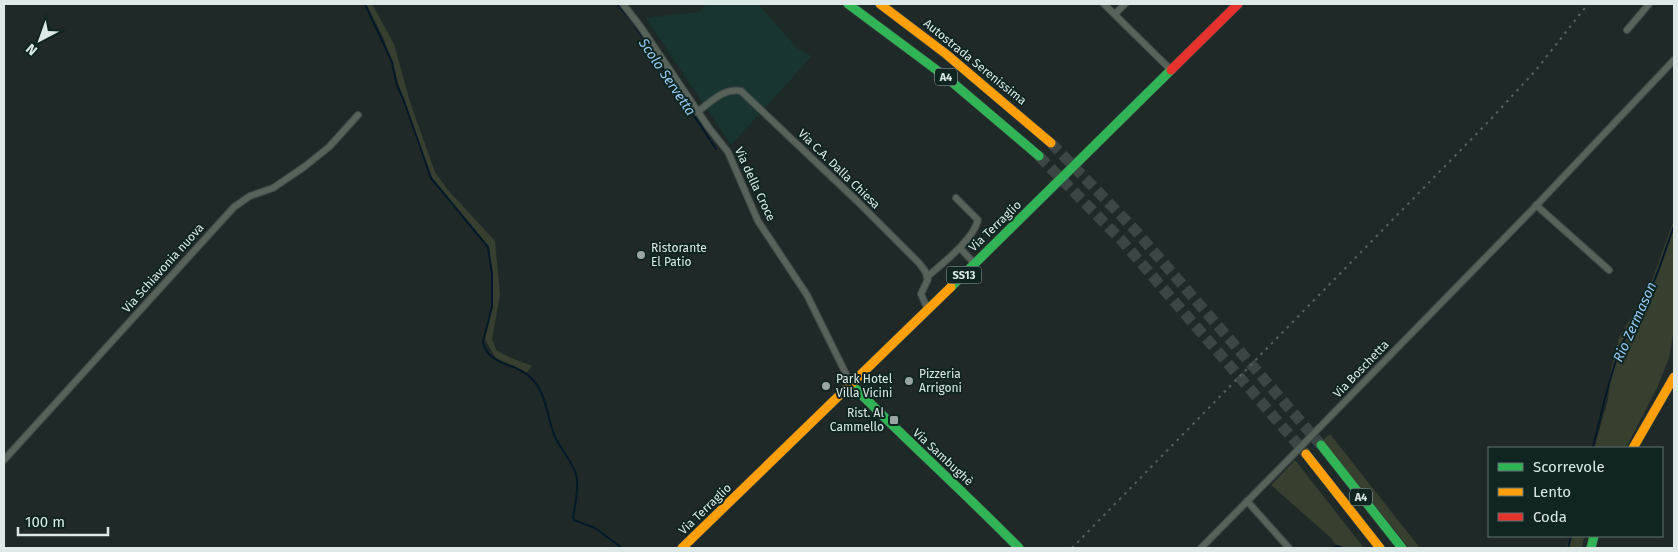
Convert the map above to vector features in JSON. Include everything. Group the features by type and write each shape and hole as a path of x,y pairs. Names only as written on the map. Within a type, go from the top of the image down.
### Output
{"main road":[{"name":"A4","path":"848,4 889,32 967,93 1039,156"},
{"name":"Autostrada Serenissima","path":"880,4 904,20 981,81 1051,142"},
{"name":"Via Terraglio","path":"682,548 928,310 1238,4"},
{"path":"1634,447 1674,378"},
{"name":"Via Sambughè","path":"851,384 900,434 981,509 1019,548"},
{"name":"A4","path":"1320,445 1402,548"},
{"name":"A4","path":"1306,454 1380,548"}],"street":[{"name":"Via della Croce","path":"623,4 640,26 708,128 728,152 758,221 807,295 851,384"},
{"path":"1104,4 1171,70"},
{"path":"1115,14 1125,4"},
{"path":"1627,30 1649,4"},
{"name":"Via Boschetta","path":"1201,548 1536,205 1674,60"},
{"name":"Via C.A. Dalla Chiesa","path":"697,112 723,93 732,90 741,91 899,243 919,264 927,277"},
{"name":"Via Schiavonia nuova","path":"4,460 234,207 250,196 273,188 304,167 329,148 358,115"},
{"path":"928,310 922,297 927,277 960,248 976,229 978,220 956,198"},
{"path":"1536,205 1609,270"},
{"path":"960,248 975,264"},
{"path":"1247,501 1289,548"}],"shaded area":[{"path":"707,4 758,4 797,48 812,56 731,145 646,18 699,12"}],"green space":[{"path":"366,4 372,4 394,44 410,102 435,172 447,189 495,241 500,295 492,339 496,350 532,366 526,373 496,358 485,340 486,328 492,308 493,286 489,247 448,201 434,182 418,145 384,39"},
{"path":"1674,220 1674,329 1669,358 1657,388 1627,447 1594,447 1608,400 1611,370 1619,338 1632,316 1644,311 1650,304 1654,295 1651,283"},
{"path":"1330,434 1420,548 1409,548 1323,440"},
{"path":"1295,460 1364,548 1338,548 1331,538 1271,485"},
{"path":"1570,537 1584,537 1582,548 1566,548"}],"waterway":[{"path":"365,4 392,62 397,85 431,178 488,247 492,274 492,307 483,342 486,350 496,360 524,372 536,383 540,390 552,430 576,474 577,489 574,520 595,528 622,548"},
{"name":"Scolo Servetta","path":"617,4 632,21 716,149"},
{"name":"Rio Zermason","path":"1593,447 1608,386 1620,349 1651,288 1674,226"},
{"name":"Rio Zermason","path":"1568,548 1571,537"},
{"path":"1332,548 1337,546 1343,548"}],"tunnel":[{"path":"1051,143 1135,230 1321,445"},
{"path":"1039,156 1123,242 1306,454"}],"railway":[{"path":"1072,548 1491,119 1536,70 1588,4"}],"traffic: fast":[{"path":"848,4 946,77 1039,156"},
{"path":"951,287 1171,70"},
{"path":"851,384 1019,548"},
{"path":"1321,445 1402,548"},
{"path":"1591,548 1594,537"}],"traffic: slow":[{"path":"880,4 946,54 1051,143"},
{"path":"682,548 951,287"},
{"path":"1634,447 1674,377"},
{"path":"1306,454 1380,548"}],"traffic: jam":[{"path":"1171,70 1238,4"}],"place":[{"name":"Ristorante El Patio","path":"641,255"},
{"name":"Pizzeria Arrigoni","path":"909,381"},
{"name":"Park Hotel Villa Vicini","path":"826,386"},
{"name":"Rist. Al Cammello","path":"894,420"}]}
